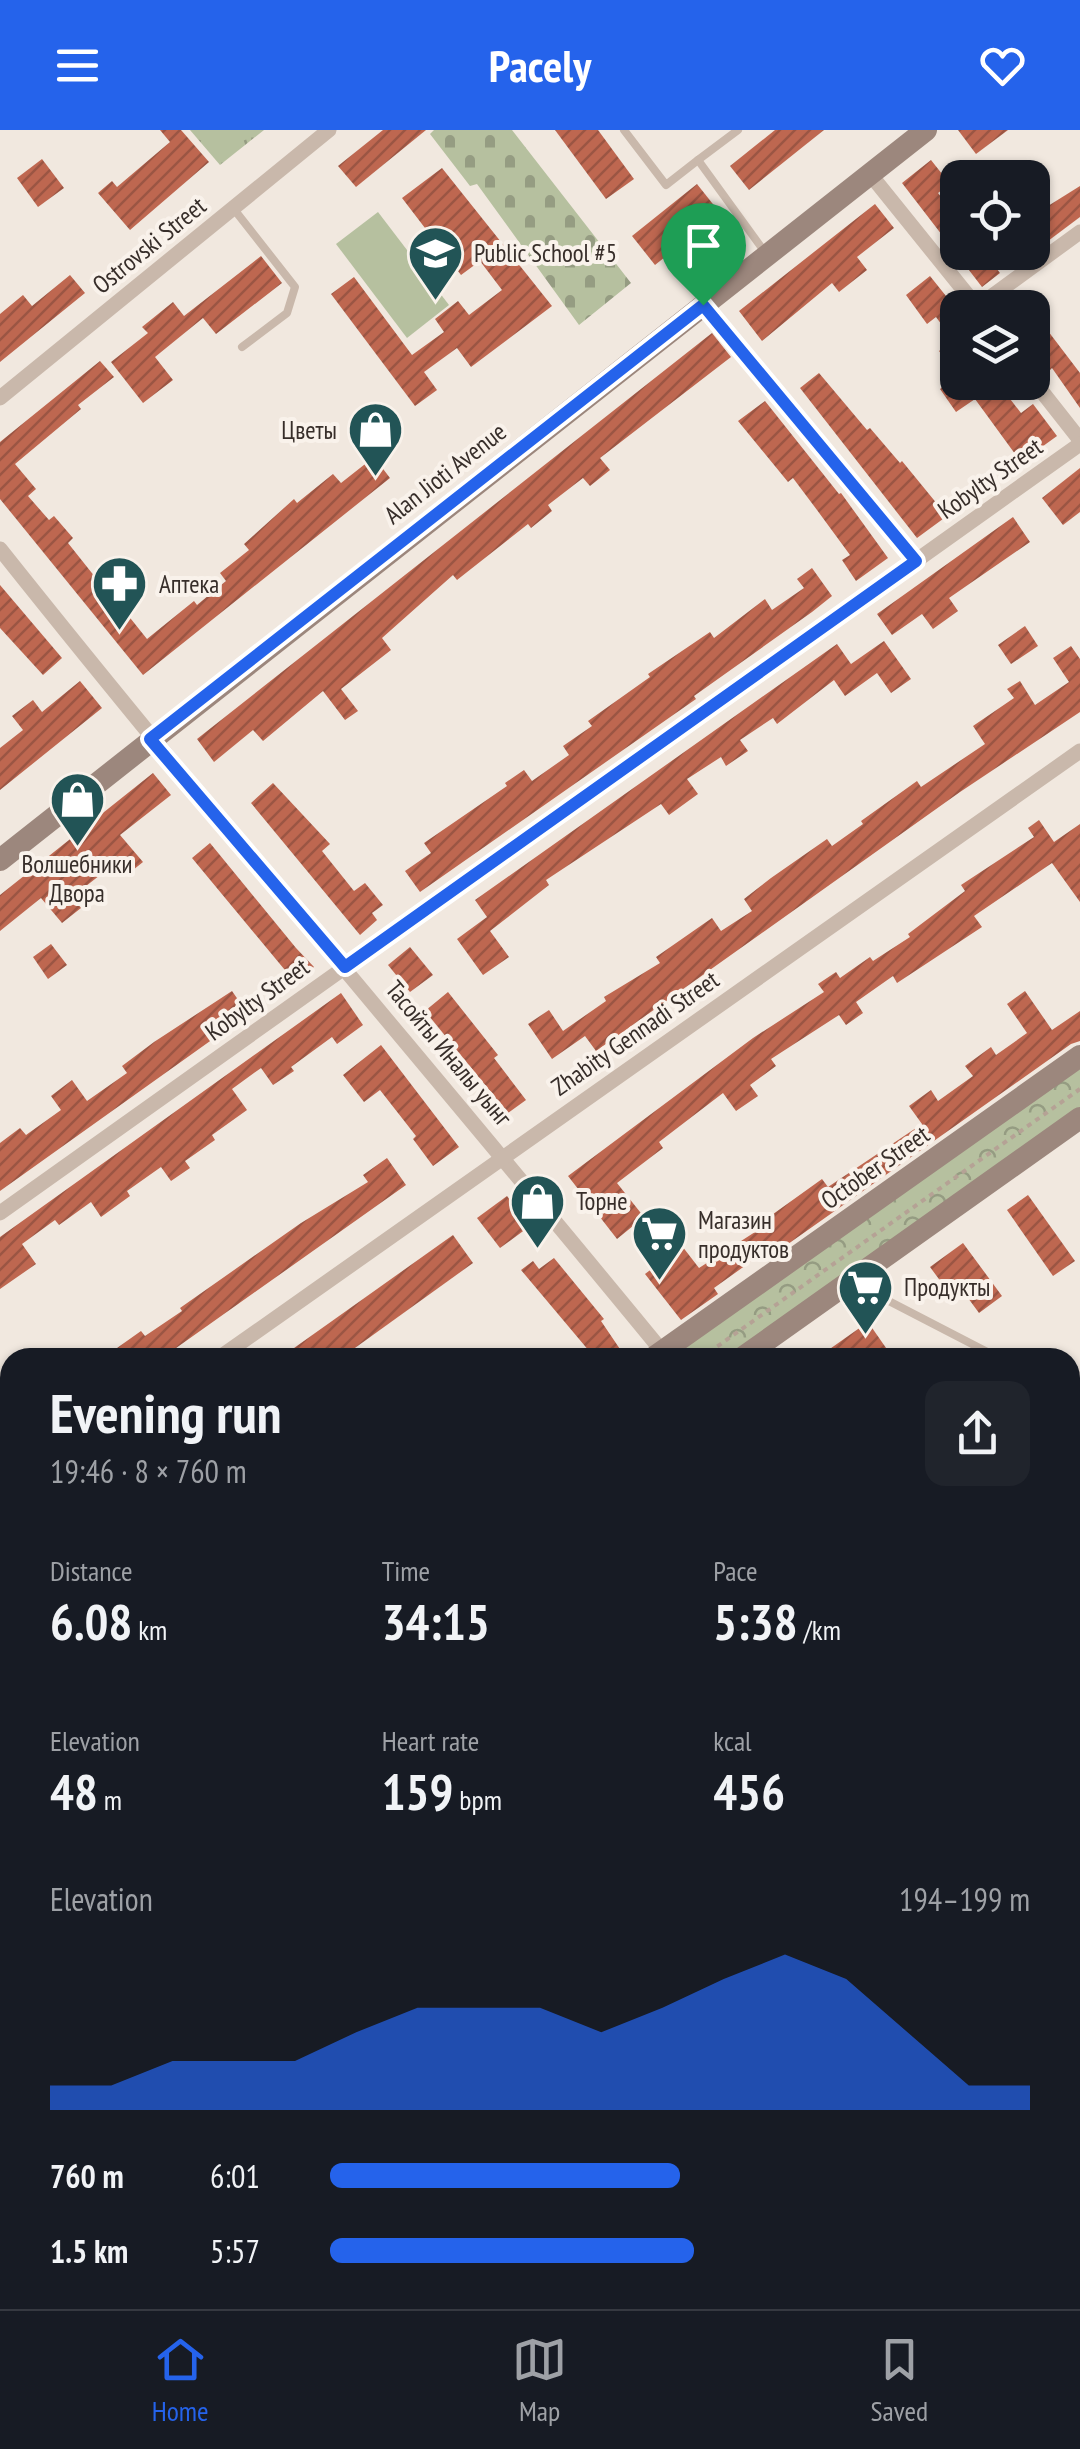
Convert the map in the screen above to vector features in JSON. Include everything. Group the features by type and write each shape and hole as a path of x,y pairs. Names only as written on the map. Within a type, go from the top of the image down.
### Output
{"street":[{"name":"Ostrovski Street","path":"0,398 329,130"},
{"name":"Alan Jioti Avenue","path":"0,860 926,130"},
{"path":"870,174 964,290"},
{"path":"1001,290 1080,232"},
{"path":"703,305 916,561"},
{"path":"1048,400 1080,442"},
{"name":"Kobylty Street","path":"0,1213 1080,442"},
{"name":"Тасойты Иналы уынг","path":"0,550 150,739 345,967 655,1348"},
{"name":"Zhabity Gennadi Street","path":"233,1348 1080,751"},
{"name":"October Street","path":"671,1348 1080,1056"},
{"path":"756,1348 1080,1118"}],"lane":[{"path":"624,130 666,185 738,130"},
{"path":"698,160 767,255"},
{"path":"233,208 294,286 286,312 242,347"},
{"path":"850,1281 980,1348"}],"path":[{"path":"715,1348 1080,1089"}],"green space":[{"path":"190,130 264,130 220,165"},
{"path":"434,130 512,130 631,283 579,325 477,184 470,186 430,134"},
{"path":"378,212 449,305 407,338 336,244"},
{"path":"1080,1065 1080,1110 745,1348 683,1348"}],"building":[{"path":"160,130 181,130 209,162 130,230 98,193 112,181 117,187 170,142"},
{"path":"383,130 426,130 356,187 338,166"},
{"path":"555,130 598,130 634,179 606,199"},
{"path":"775,130 824,130 749,190 730,166"},
{"path":"958,130 1008,130 976,154"},
{"path":"42,159 64,188 38,207 17,178"},
{"path":"931,160 940,171 940,232 902,183"},
{"path":"442,168 552,306 471,367 457,348 424,372 437,390 415,406 331,294 354,277 412,355 444,332 435,319 458,301 469,315 502,290 480,261 461,275 402,198"},
{"path":"697,184 720,213 655,265 632,236"},
{"path":"1080,186 1080,217 1050,240 1050,205"},
{"path":"875,204 894,228 857,257 867,270 839,292 832,283 762,341 739,311"},
{"path":"261,256 282,283 216,334 203,318 155,357 173,380 143,403 111,362 148,333 142,327 173,302 184,316"},
{"path":"969,270 998,270 1000,273 982,287"},
{"path":"70,275 85,293 0,362 0,314 23,295 32,306"},
{"path":"930,276 941,290 940,322 936,317 927,324 906,295"},
{"path":"712,333 731,357 600,458 610,470 590,486 583,478 548,505 552,511 531,528 528,524 457,580 453,575 382,638 391,650 341,689 358,711 345,720 323,691 263,741 253,730 214,762 197,739"},
{"path":"1050,334 1080,373 1080,408 1052,368"},
{"path":"100,361 114,377 15,464 36,489 28,496 49,520 54,516 73,538 68,543 147,639 226,581 220,573 249,550 244,544 294,499 297,503 333,474 341,483 374,457 390,478 143,675 0,499 0,442"},
{"path":"819,373 867,430 870,428 902,461 947,516 917,538 800,388"},
{"path":"948,400 974,400 956,412"},
{"path":"976,400 1011,400 1021,413 1033,404 1057,436 1021,462"},
{"path":"765,401 841,493 888,558 856,581 842,560 850,555 817,510 793,478 788,482 738,421"},
{"path":"1080,468 1080,512 1063,525 1042,498"},
{"path":"1013,517 1030,542 949,598 958,611 933,629 922,614 892,635 877,614"},
{"path":"812,568 832,596 694,696 696,699 420,892 405,871 431,853 424,843 524,770 532,781 569,755 563,746 592,726 588,721 650,677 648,674 710,632 714,638 765,599 772,610 804,588 797,579"},
{"path":"0,585 62,658 43,675 0,628"},
{"path":"1025,626 1038,646 1011,664 998,645"},
{"path":"884,641 911,679 891,693 877,673 845,696 834,680 777,724 773,718 740,740 748,751 726,766 721,757 687,779 698,794 669,815 661,804 546,880 549,885 490,931 509,957 483,975 457,939 487,917 475,900 837,644 851,664"},
{"path":"1071,646 1080,659 1080,712 960,792 596,1051 585,1036 552,1059 528,1024 549,1010 563,1031 606,1001 604,997 660,963 656,957 712,918 721,931 752,911 744,899 771,878 827,839 832,846 917,781 921,787 985,744 973,726 1014,698 1007,689 1020,681 1035,705 1069,682 1053,658"},
{"path":"80,681 102,708 0,790 0,748 23,730 12,716 33,700 42,712"},
{"path":"153,773 171,795 120,835 143,862 128,874 118,861 72,897 81,908 62,923 41,898 0,931 0,895"},
{"path":"273,783 330,844 322,851 354,891 365,883 383,905 372,913 377,920 360,935 251,803"},
{"path":"1039,820 1054,842 1080,824 1080,902 1052,863 974,916 982,927 897,983 893,976 856,1002 863,1013 846,1025 839,1015 771,1059 776,1066 750,1085 758,1096 736,1111 723,1093 659,1142 663,1148 617,1183 644,1217 617,1239 568,1176 753,1038 824,992 818,984 836,972 840,978 910,937 908,934 965,891 961,885 1034,837 1028,828"},
{"path":"210,843 314,967 294,981 192,858"},
{"path":"51,944 67,965 48,979 33,957"},
{"path":"410,947 433,975 410,992 388,965"},
{"path":"232,991 248,1014 0,1191 0,1143 20,1128 26,1135 61,1110 51,1096 72,1080 87,1101 127,1073 122,1066"},
{"path":"1025,991 1052,1030 1080,1011 1080,1041 764,1261 760,1255 714,1288 718,1294 681,1320 645,1274 682,1246 699,1268 772,1221 769,1217 822,1179 828,1187 922,1124 909,1106 931,1090 938,1101 973,1076 965,1066 991,1047 996,1055 1027,1033 1007,1004"},
{"path":"448,992 498,1055 494,1058 526,1100 508,1113 425,1011"},
{"path":"341,993 363,1025 337,1044 332,1037 273,1085 261,1068 232,1089 247,1110 185,1161 190,1168 171,1181 161,1167 127,1191 130,1196 101,1217 91,1202 59,1225 55,1220 22,1244 36,1264 0,1289 0,1237"},
{"path":"381,1045 459,1147 433,1166 413,1139 416,1136 380,1090 364,1102 343,1075"},
{"path":"387,1158 406,1185 176,1348 117,1348 141,1331 145,1336 301,1223 368,1182 363,1175"},
{"path":"1028,1195 1075,1261 1053,1276 1007,1210"},
{"path":"507,1196 530,1226 500,1248 477,1218"},
{"path":"453,1235 473,1263 355,1348 294,1348"},
{"path":"963,1243 1002,1296 979,1313 957,1283 947,1290 930,1267"},
{"path":"554,1258 604,1319 601,1321 619,1348 587,1348 521,1270 533,1261 539,1269"},
{"path":"868,1322 886,1348 831,1348"}],"place":[{"name":"Public School #5","path":"435,302"},
{"name":"Цветы","path":"376,479"},
{"name":"Аптека","path":"120,633"},
{"name":"Волшебники Двора","path":"77,848"},
{"name":"Торне","path":"537,1250"},
{"name":"Магазин продуктов","path":"659,1283"},
{"name":"Продукты","path":"865,1336"}],"route":[{"path":"703,305 916,561 345,967 150,739 703,305"}]}
